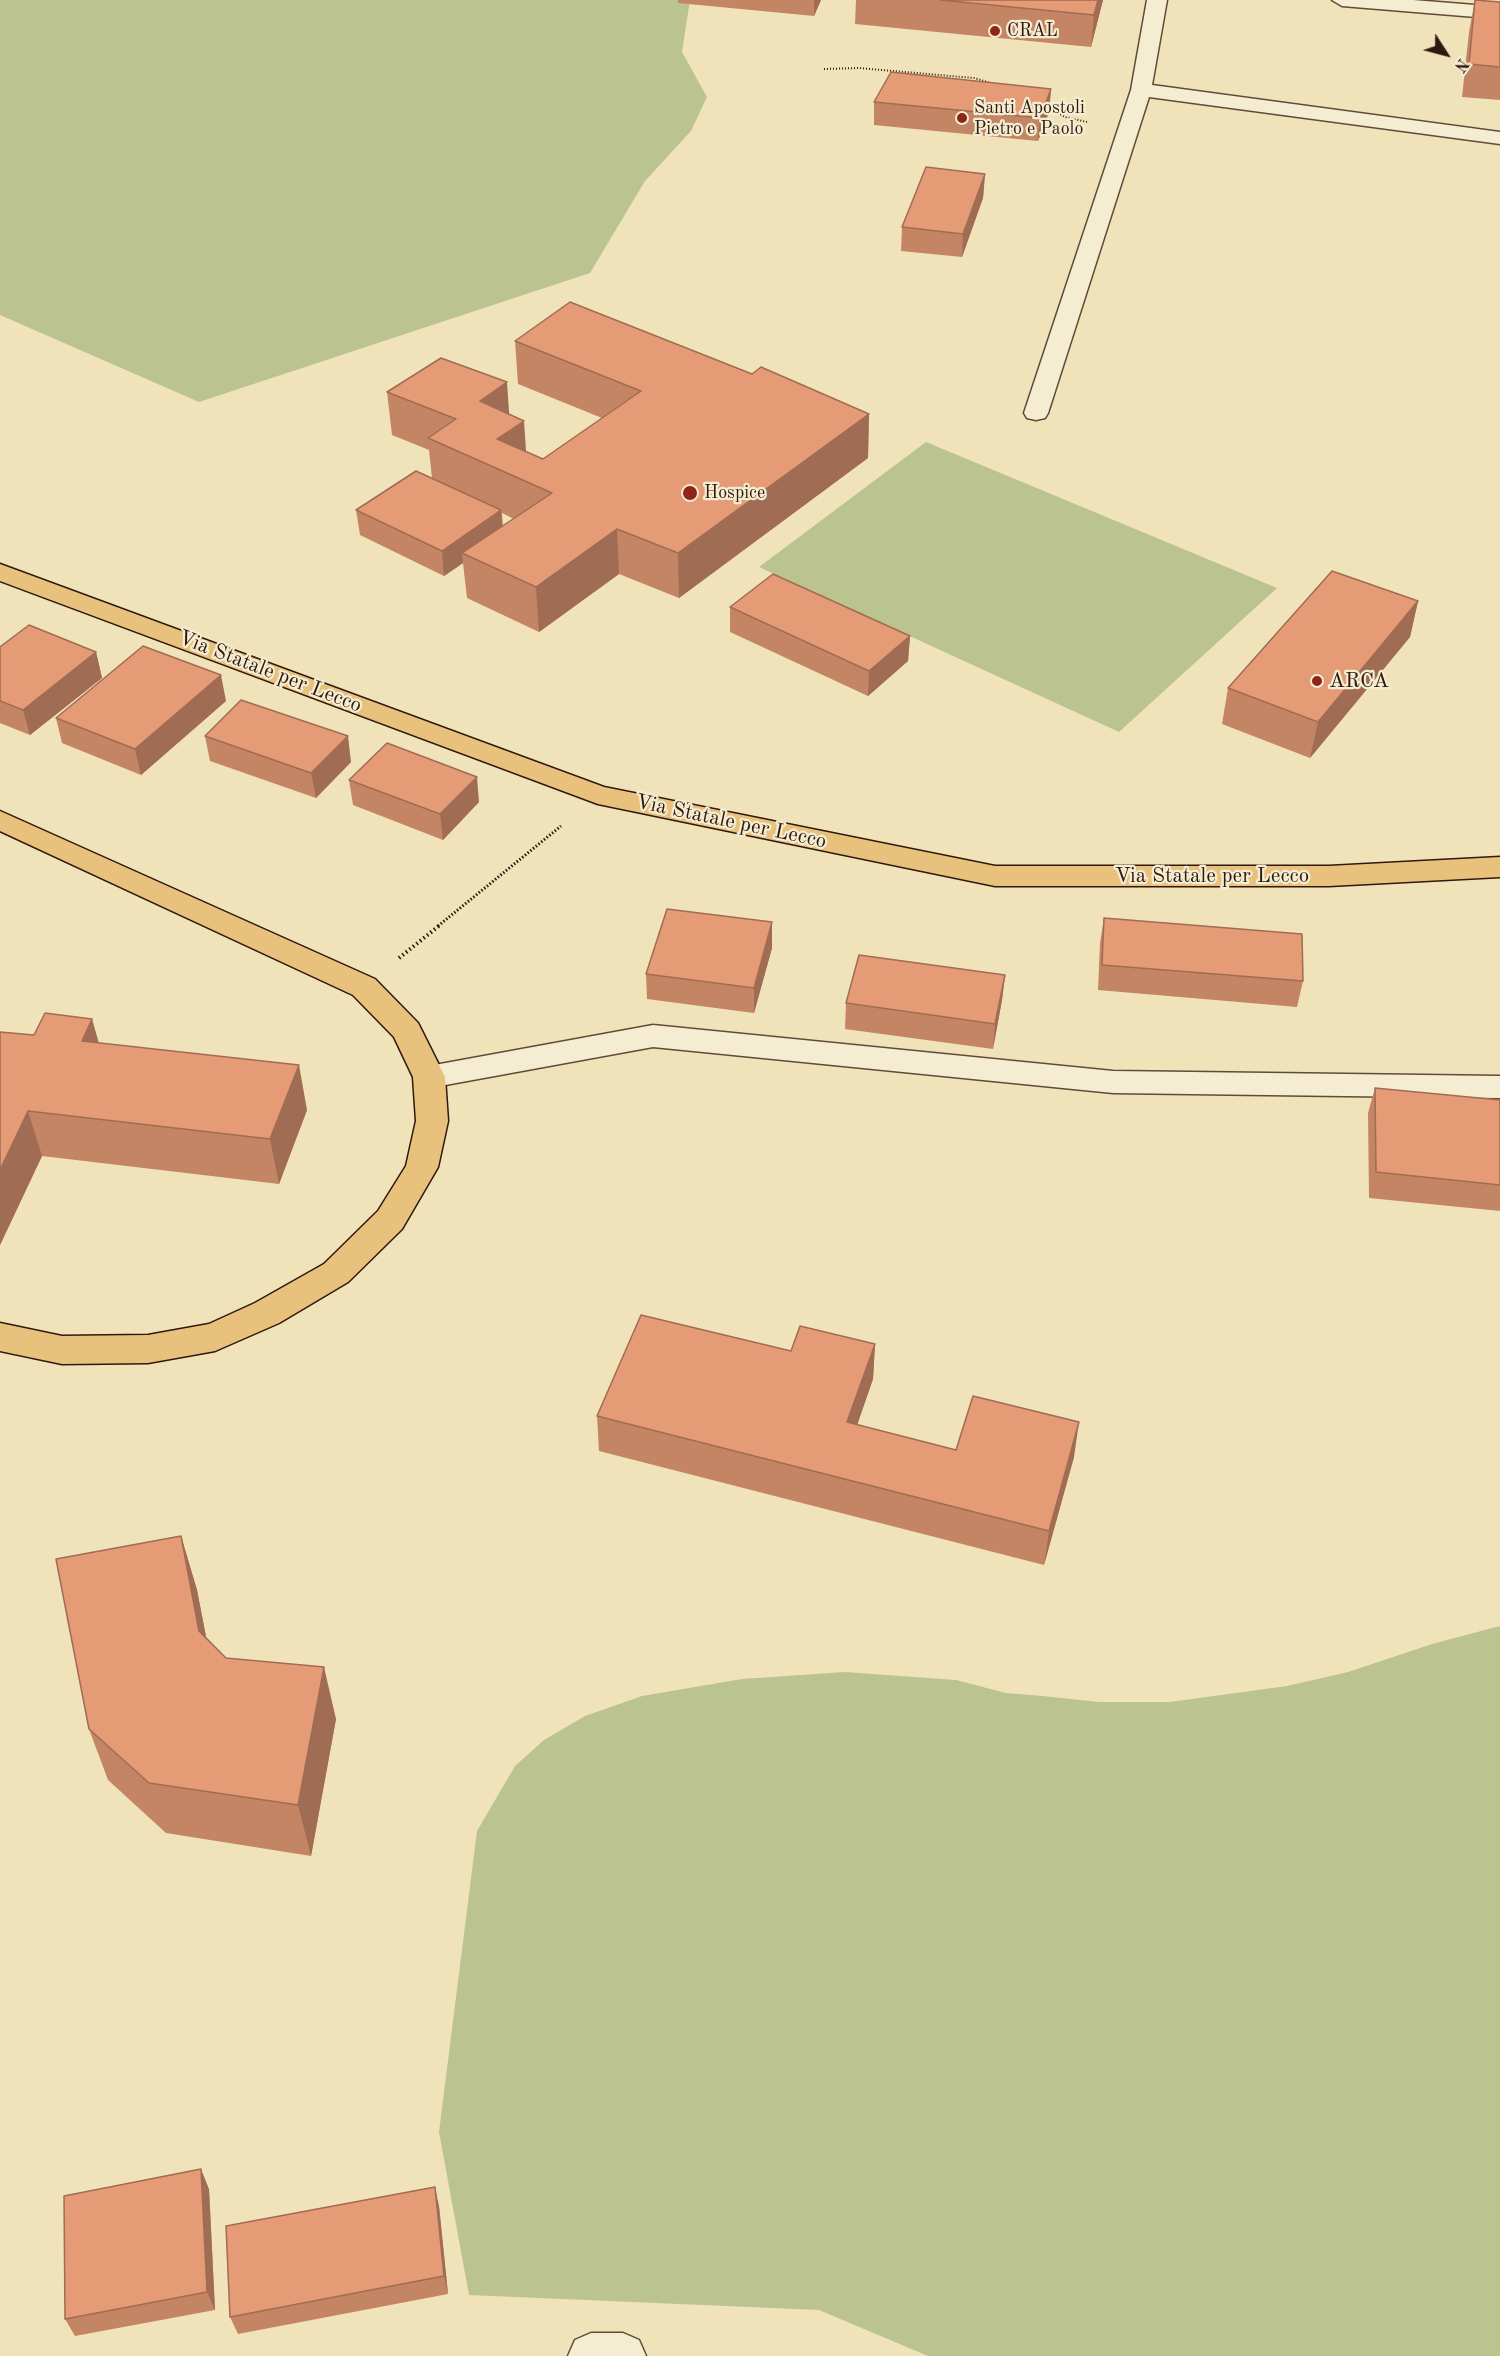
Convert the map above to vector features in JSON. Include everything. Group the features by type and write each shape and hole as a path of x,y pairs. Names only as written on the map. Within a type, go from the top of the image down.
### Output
{"main road":[{"name":"Via Statale per Lecco","path":"0,572 598,795 995,876 1329,876 1500,867"},
{"path":"0,820 364,987 408,1031 429,1077 432,1121 422,1167 390,1220 336,1273 267,1313 204,1339 148,1349 62,1350 0,1337"}],"street":[{"path":"1036,413 1142,90 1157,0"},
{"path":"1342,0 1500,13"},
{"path":"1142,90 1500,138"},
{"path":"429,1077 653,1036 1113,1082 1500,1087"},
{"path":"591,2356 623,2356"}],"path":[{"path":"824,69 859,68 974,78 996,85"},
{"path":"1038,100 1065,117 1099,125 1112,103 1142,90"},
{"path":"364,987 598,795"}],"green space":[{"path":"0,0 690,0 682,52 707,97 691,131 645,181 590,273 199,402 0,315"},
{"path":"926,442 1277,588 1119,732 759,567"},
{"path":"1500,1626 1500,2356 928,2356 819,2310 469,2295 439,2132 477,1831 515,1766 544,1740 585,1716 642,1696 742,1679 845,1672 956,1680 1006,1693 1099,1702 1170,1702 1287,1686 1348,1672 1432,1644"}],"building":[{"path":"940,0 1098,0 1094,15"},
{"path":"1475,0 1500,2 1500,67 1469,64"},
{"path":"891,72 1051,89 1040,118 874,102"},
{"path":"926,167 985,174 963,234 902,227"},
{"path":"570,302 752,374 761,367 869,414 678,553 617,529 536,587 462,553 552,493 428,438 456,419 387,392 441,358 507,382 480,401 524,421 497,439 543,459 641,391 515,341"},
{"path":"416,471 501,510 442,551 356,510"},
{"path":"1332,571 1418,601 1318,722 1228,688"},
{"path":"773,574 910,636 869,671 730,607"},
{"path":"29,625 96,652 23,710 0,701 0,647"},
{"path":"143,646 221,675 135,749 56,718"},
{"path":"241,700 348,736 311,773 205,736"},
{"path":"387,743 477,777 440,814 349,780"},
{"path":"667,909 772,922 754,988 646,974"},
{"path":"1104,918 1302,934 1303,981 1102,965"},
{"path":"859,955 1005,975 995,1024 846,1003"},
{"path":"45,1013 92,1019 82,1041 299,1065 270,1139 28,1111 0,1170 0,1032 34,1035"},
{"path":"1375,1088 1500,1100 1500,1185 1376,1172"},
{"path":"641,1315 791,1351 800,1326 875,1344 847,1422 956,1450 973,1396 1079,1422 1049,1531 597,1416"},
{"path":"181,1536 199,1631 226,1658 324,1667 298,1805 149,1783 89,1729 56,1559"},
{"path":"201,2169 207,2292 65,2319 64,2196"},
{"path":"435,2187 444,2276 230,2317 226,2226"}],"place":[{"name":"CRAL","path":"995,31"},
{"name":"Santi Apostoli Pietro e Paolo","path":"962,118"},
{"name":"Hospice","path":"690,493"},
{"name":"ARCA","path":"1317,681"}]}
